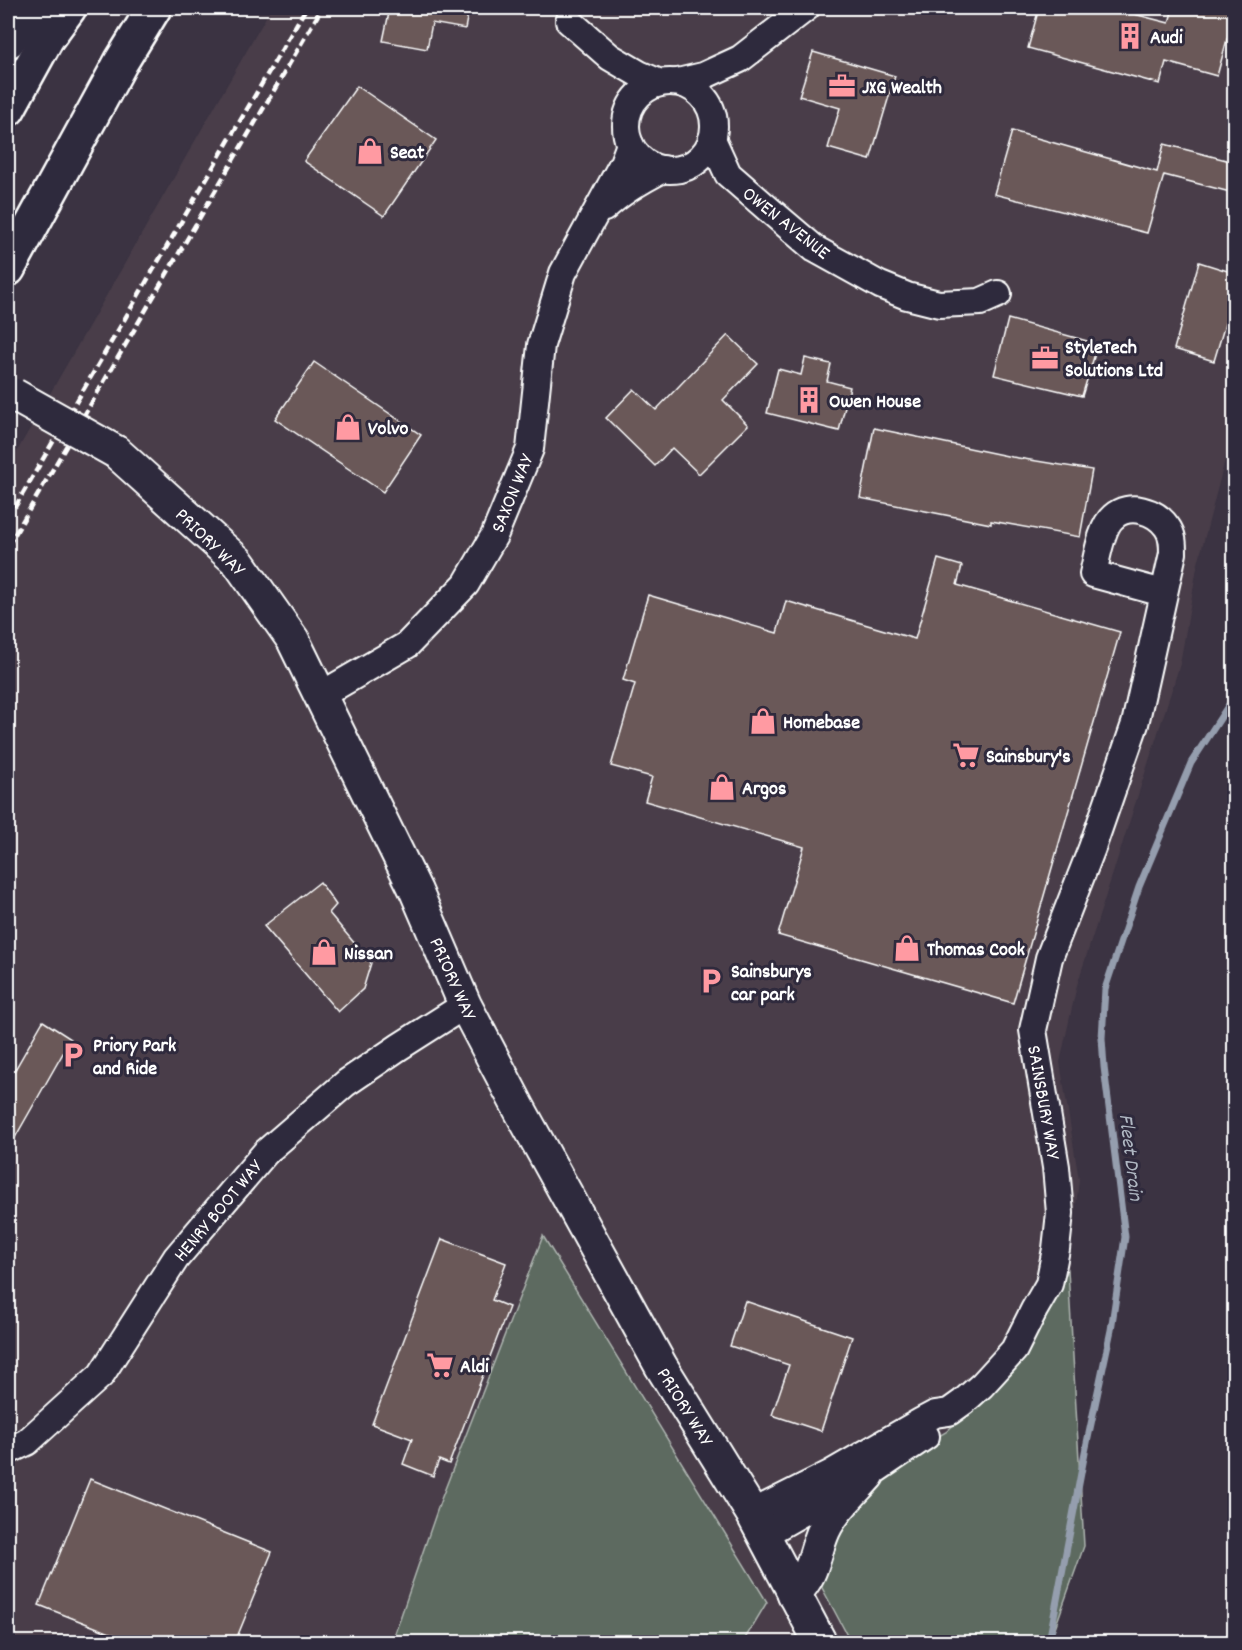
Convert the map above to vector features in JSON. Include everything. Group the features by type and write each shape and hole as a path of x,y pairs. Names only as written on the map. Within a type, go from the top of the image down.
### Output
{"highway":[{"path":"8,41 30,8"},
{"path":"8,109 47,38 69,8"},
{"path":"8,269 121,62 154,8"}],"street":[{"path":"740,59 725,82 716,104 713,131 704,153 692,164 677,169 663,170 647,164 635,153 626,132 626,118 632,103 645,89 703,76 740,59 806,8"},
{"path":"570,21 610,57 639,74 693,88 705,98 712,111 713,131"},
{"path":"610,57 629,84 632,103"},
{"name":"OWEN AVENUE","path":"713,131 728,174"},
{"name":"SAXON WAY","path":"321,695 407,645 466,584 494,536 530,449 541,345 563,273 630,144"},
{"name":"OWEN AVENUE","path":"692,164 728,174 815,249 880,285 907,296 939,304 980,302 998,294"},
{"name":"SAXON WAY","path":"590,221 614,197 637,181 663,170"},
{"name":"PRIORY WAY","path":"11,394 116,452 238,562 293,640 416,891 465,1005 520,1110 661,1366 757,1524 820,1642"},
{"name":"SAINSBURY WAY","path":"757,1524 830,1473 935,1414 949,1412 982,1385 1014,1350 1049,1284 1060,1213 1056,1167 1033,1030 1049,958 1092,848 1135,724 1163,593"},
{"name":"HENRY BOOT WAY","path":"8,1451 27,1442 101,1375 176,1258 266,1152 346,1083 465,1005"},
{"name":"SAINSBURY WAY","path":"757,1524 868,1475 936,1429 947,1420 949,1412"},
{"path":"794,1594 808,1576 824,1530 832,1516 868,1475"}],"shaded area":[{"path":"269,8 1234,8 1234,425 1197,567 1180,664 1077,985 1060,1062 1079,1180 1068,1270 1005,1377 946,1432 817,1508 851,1642 743,1642 766,1602 543,1236 440,1502 392,1642 8,1642 8,467 269,12"}],"green space":[{"path":"543,1236 767,1602 743,1642 392,1642 440,1502"},
{"path":"1068,1270 1084,1546 1050,1642 851,1642 805,1556 817,1507 946,1432 1005,1377"}],"building":[{"path":"390,8 469,8 465,29 432,23 427,49 383,41"},
{"name":"Audi","path":"1039,8 1127,8 1126,12 1169,23 1173,8 1234,8 1234,14 1217,76 1166,62 1160,84 1028,48"},
{"path":"813,52 895,76 870,160 828,148 840,108 799,96"},
{"name":"Seat","path":"357,86 436,140 384,216 304,161"},
{"path":"1012,131 1157,172 1164,144 1234,162 1234,193 1164,175 1147,233 994,194"},
{"path":"1199,262 1234,273 1234,294 1214,361 1174,349"},
{"path":"1008,319 1098,344 1082,396 994,375"},
{"path":"728,335 758,364 723,400 748,425 699,474 672,448 655,466 606,418 634,389 656,410"},
{"name":"Owen House","path":"805,358 831,364 827,381 850,387 839,431 767,413 778,369 801,375"},
{"name":"Volvo","path":"314,362 421,435 383,492 275,419"},
{"path":"874,428 1012,457 1092,470 1080,537 991,521 991,524 860,498"},
{"name":"Sainsbury's","path":"938,559 962,566 957,585 1120,632 1013,1003 778,935 804,847 645,801 652,777 611,766 635,684 623,680 648,595 777,633 786,601 915,639"},
{"path":"320,882 336,905 329,913 371,963 363,989 338,1012 264,926"},
{"path":"43,1021 71,1039 8,1150 8,1082"},
{"name":"Aldi","path":"442,1239 506,1263 492,1300 509,1307 449,1464 439,1460 433,1476 403,1464 412,1439 372,1424"},
{"path":"745,1301 852,1337 821,1431 772,1415 789,1365 730,1346"},
{"path":"90,1479 272,1552 235,1642 133,1642 39,1605"}],"waterway":[{"name":"Fleet Drain","path":"1049,1642 1111,1330 1125,1237 1104,1067 1102,1038 1105,989 1139,887 1191,763 1234,697"}],"railway":[{"path":"8,519 306,8"},
{"path":"8,546 322,8"}],"place":[{"name":"Audi","path":"1130,36"},
{"name":"JXG Wealth","path":"842,86"},
{"name":"Seat","path":"370,151"},
{"name":"StyleTech Solutions Ltd","path":"1045,358"},
{"name":"Owen House","path":"809,400"},
{"name":"Volvo","path":"348,427"},
{"name":"Homebase","path":"763,721"},
{"name":"Sainsbury's","path":"966,755"},
{"name":"Argos","path":"722,787"},
{"name":"Thomas Cook","path":"907,948"},
{"name":"Nissan","path":"324,952"},
{"name":"Sainsburys car park","path":"711,981"},
{"name":"Priory Park and Ride","path":"73,1055"},
{"name":"Aldi","path":"440,1365"}]}
